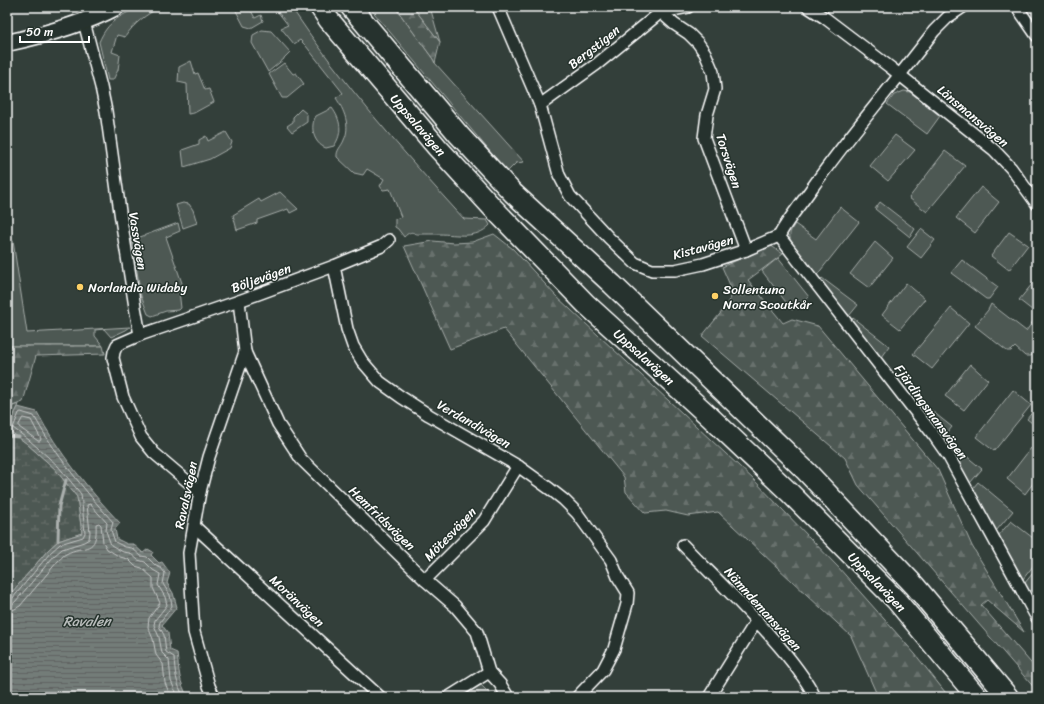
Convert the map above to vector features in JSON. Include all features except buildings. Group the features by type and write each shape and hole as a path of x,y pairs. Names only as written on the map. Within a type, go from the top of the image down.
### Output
{"highway":[{"name":"Uppsalavägen","path":"320,7 329,20 432,141 492,207 586,304 710,417 896,600 977,697"},
{"name":"Uppsalavägen","path":"351,7 459,135 513,193 612,284 806,471 915,586 1008,697"}],"street":[{"path":"7,43 84,22 116,7"},
{"name":"Kistavägen","path":"498,7 540,105 558,175 570,196 609,238 635,263 652,270 675,270 703,264 746,250 780,236"},
{"name":"Bergstigen","path":"540,105 597,64 658,9 688,7"},
{"name":"Länsmansvägen","path":"808,7 825,18 900,75 994,150 1011,168 1037,204"},
{"path":"780,236 787,221 828,166 934,31 948,17 963,7"},
{"path":"1017,7 1037,36"},
{"name":"Torsvägen","path":"658,9 698,43 705,53 713,72 715,89 707,114 704,138 746,250"},
{"name":"Vassvägen","path":"84,22 102,87 121,219 140,335"},
{"name":"Fjärdingsmansvägen","path":"780,236 949,457 1037,618"},
{"name":"Böljevägen","path":"140,335 334,266 382,246 389,240"},
{"name":"Verdandivägen","path":"334,266 347,329 353,346 362,362 380,382 429,415 518,466 550,488 577,514 611,560 618,577 628,593 627,604 614,650 604,670 577,697"},
{"name":"Ravalsvägen","path":"214,697 209,686 194,632 189,553 200,492 209,457 245,352 239,301"},
{"path":"140,335 117,346 114,352 113,358 123,398 141,437 154,453 200,492"},
{"name":"Hemfridsvägen","path":"245,352 278,424 301,459 425,580 455,606 477,632 488,672 500,684 508,697"},
{"name":"Mötesvägen","path":"425,580 484,521 518,466"},
{"name":"Moränvägen","path":"194,526 380,697"},
{"name":"Nämndemansvägen","path":"683,545 757,620 782,649 807,682 815,697"},
{"path":"709,697 757,620"},
{"path":"450,697 488,672"}],"green space":[{"path":"138,7 160,7 141,20 125,37 117,35 112,52 120,55 118,70 113,80 108,80 99,42 110,24"},
{"path":"234,7 249,7 255,18 261,15 263,21 251,28 244,26"},
{"path":"274,7 291,7 331,63 396,143 464,219 487,220 490,225 485,230 479,233 466,235 418,234 411,232 404,237 395,227 395,219 401,217 390,189 383,190 380,186 384,179 367,169 363,175 354,173 337,157 337,152 344,140 347,129 346,118 336,98 343,93 306,46 300,40 294,44 281,28 288,25"},
{"path":"369,7 395,7 435,63 524,162 516,163 507,172"},
{"path":"395,7 413,7 440,42 435,63 433,59"},
{"path":"413,7 430,7 440,42"},
{"path":"262,30 271,31 290,52 268,72 252,43 253,35"},
{"path":"191,61 195,74 198,73 205,90 209,89 214,102 194,113 188,114 187,84 178,82 179,67"},
{"path":"284,63 293,74 296,73 304,84 287,98 282,98 269,74"},
{"path":"904,91 910,92 940,116 927,134 887,104 894,95"},
{"path":"332,108 339,122 340,131 334,146 326,148 318,143 314,135 313,125 316,116"},
{"path":"301,109 307,114 307,122 292,132 287,126 293,122 293,117"},
{"path":"226,132 232,142 230,148 210,159 184,167 182,150 199,144 199,140 206,136 208,141"},
{"path":"895,135 915,150 888,181 870,166"},
{"path":"945,151 965,166 927,212 909,198"},
{"path":"981,187 999,202 975,233 956,218"},
{"path":"280,192 298,209 290,213 288,209 257,220 257,223 237,230 233,215 259,199 261,202"},
{"path":"880,202 915,229 910,237 875,209"},
{"path":"183,203 189,204 193,210 197,223 183,228 176,205"},
{"path":"840,207 859,222 817,275 791,242 790,232 795,224 816,239"},
{"path":"178,223 180,231 166,237 182,283 179,291 181,308 179,310 166,311 152,316 148,314 141,296 132,240"},
{"path":"921,229 935,240 921,258 907,247"},
{"path":"1009,232 1028,245 1009,270 991,256"},
{"path":"494,234 513,249 556,296 753,479 838,567 915,654 949,697 878,697 851,636 718,512 688,516 666,511 645,513 626,492 624,477 504,329 450,349 404,246 433,241 454,243 472,242"},
{"path":"7,241 13,241 27,333 130,327 111,337 104,329 95,330 95,336 103,346 7,346"},
{"path":"875,242 893,258 869,288 850,274"},
{"path":"770,245 783,254 748,280 783,323 792,319 818,326 938,470 972,546 1024,632 987,600 981,605 1037,670 1037,691 858,485 845,458 702,336 728,304 733,292 722,267"},
{"path":"778,258 809,297 792,310 762,271"},
{"path":"962,260 998,287 989,299 986,299 951,273"},
{"path":"822,278 858,305 849,316 820,280"},
{"path":"1037,278 1037,314 1019,300"},
{"path":"906,283 925,299 900,329 882,315"},
{"path":"991,304 1026,331 1037,316 1037,349 1031,356 1025,356 1015,347 1011,351 1007,351 975,326"},
{"path":"951,308 969,323 932,369 913,354"},
{"path":"853,318 889,346 881,357 851,320"},
{"path":"7,346 103,346 105,354 36,356 23,402 7,408"},
{"path":"970,364 988,380 964,410 945,396"},
{"path":"1013,390 1031,405 994,451 976,437"},
{"path":"917,399 952,427 943,438 915,401"},
{"path":"19,404 18,407 7,429 7,408"},
{"path":"1034,410 1037,410 1037,427 1027,419"},
{"path":"7,429 26,443 55,469 77,497 82,533 58,541 48,550 7,598"},
{"path":"948,441 982,469 970,483 946,443"},
{"path":"1031,448 1037,453 1037,478 1025,494 1007,479"},
{"path":"978,482 1013,511 996,531 973,488"},
{"path":"1011,521 1037,541 1037,561 1023,579 998,536"},
{"path":"1037,568 1037,606 1024,584"},
{"path":"481,685 493,697 461,697"}],"water":[{"name":"Ravalen","path":"18,407 37,412 64,456 97,498 120,523 115,529 117,539 127,544 133,544 143,553 148,549 153,552 151,555 159,563 162,562 170,573 167,583 173,593 177,607 162,625 168,633 170,650 177,653 181,681 188,697 7,697 7,598 48,550 58,541 82,533 77,497 55,469 26,443 7,429"}],"waterway":[{"name":"Ravalen","path":"7,436 19,437"},
{"name":"Ravalen","path":"58,541 59,506 66,480"}],"place":[{"name":"Norlandia Widaby","path":"80,287"},
{"name":"Sollentuna Norra Scoutkår","path":"715,296"}]}
